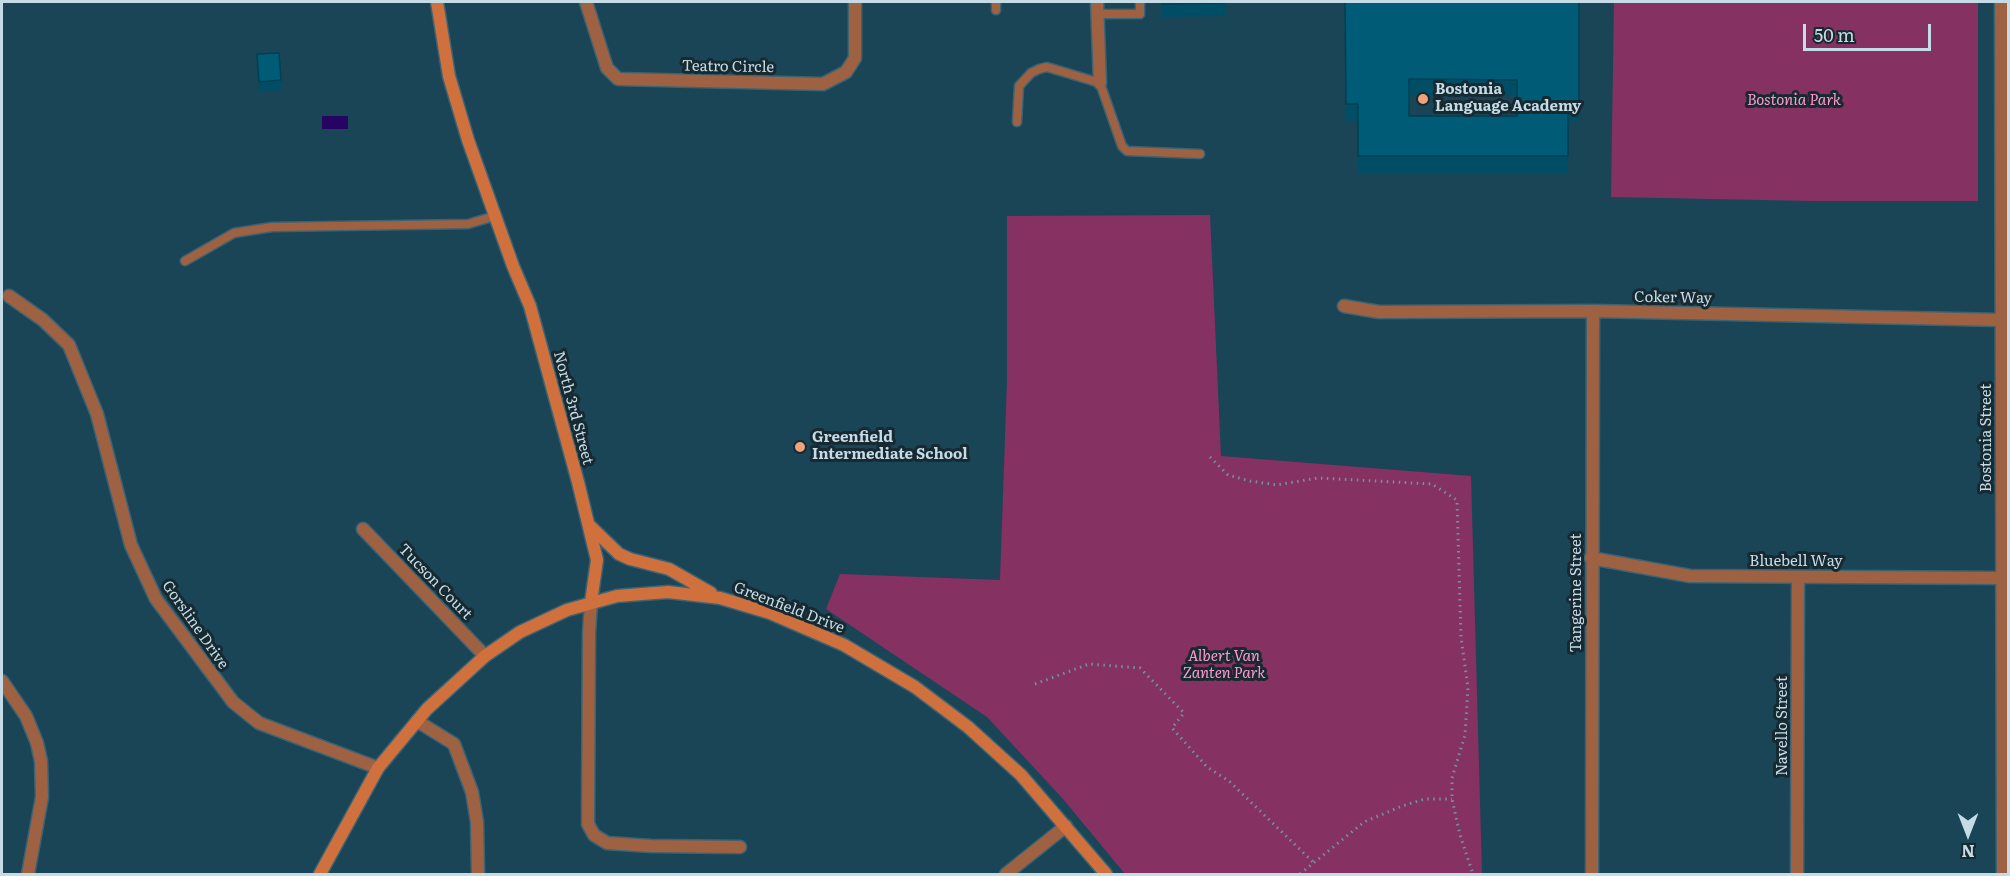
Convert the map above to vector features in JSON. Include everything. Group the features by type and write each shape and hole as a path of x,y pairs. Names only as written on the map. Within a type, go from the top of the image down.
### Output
{"main road":[{"name":"North 3rd Street","path":"437,2 449,76 468,140 530,306 597,560 591,602"},
{"path":"588,525 619,554 669,569 720,598"},
{"name":"Greenfield Drive","path":"320,874 378,768 417,721 485,656 543,619 591,602 617,596 668,592 720,598 770,614 844,645 915,687 968,727 1021,775 1106,874"}],"street":[{"name":"Teatro Circle","path":"585,2 607,68 618,79 824,84 846,72 855,58 855,2"},
{"name":"Bostonia Street","path":"2001,2 2004,46 2005,424 2005,523 2002,578 2006,646 2003,874"},
{"path":"1097,8 1100,83"},
{"name":"Gorsline Drive","path":"5,294 43,320 69,345 97,414 131,545 156,599 233,702 259,723 378,768"},
{"name":"Coker Way","path":"1344,306 1379,312 1593,311 2004,315"},
{"name":"Tangerine Street","path":"1592,874 1593,311"},
{"name":"Tucson Court","path":"363,529 485,656"},
{"name":"Bluebell Way","path":"1591,558 1690,576 2002,578"},
{"name":"Navello Street","path":"1797,874 1798,577"},
{"name":"North 3rd Street","path":"591,602 588,824 594,835 607,843 740,847"},
{"path":"2,681 29,722 41,761 42,797 28,874"},
{"path":"417,721 454,744 472,792 477,822 478,874"},
{"path":"1006,874 1066,826"}],"lane":[{"path":"1097,8 1140,14 1140,2"},
{"path":"1017,122 1019,86 1031,74 1039,69 1047,68 1100,83 1122,146 1126,151 1200,154"},
{"path":"184,261 234,233 272,226 468,224 495,216"}],"path":[{"path":"1210,457 1228,475 1250,481 1277,485 1318,478 1432,484 1457,500 1461,637 1468,688 1464,735 1452,778 1452,799 1460,835 1473,874"},
{"path":"1035,684 1089,664 1140,668 1184,713 1172,728 1186,744 1207,767 1229,781 1314,863"},
{"path":"1300,874 1364,822 1425,799 1452,799"}],"green space":[{"name":"Bostonia Park","path":"1614,2 1978,2 1978,201 1812,201 1611,197"},
{"name":"Albert Van Zanten Park","path":"1210,215 1221,456 1471,476 1482,874 1125,874 1063,799 987,717 826,609 840,574 1000,580 1007,381 1007,216"}],"shaded area":[{"path":"322,116 348,116 348,129 322,129"}],"building":[{"path":"1162,2 1225,2 1225,3 1162,4"},
{"path":"1345,2 1579,2 1579,104 1568,105 1568,156 1358,156 1358,104 1346,104","holes":["1409,79 1517,80 1517,116 1409,116"]},
{"path":"279,53 281,80 259,82 257,54"}],"place":[{"name":"Bostonia Language Academy","path":"1423,99"},
{"name":"Greenfield Intermediate School","path":"800,447"}]}
